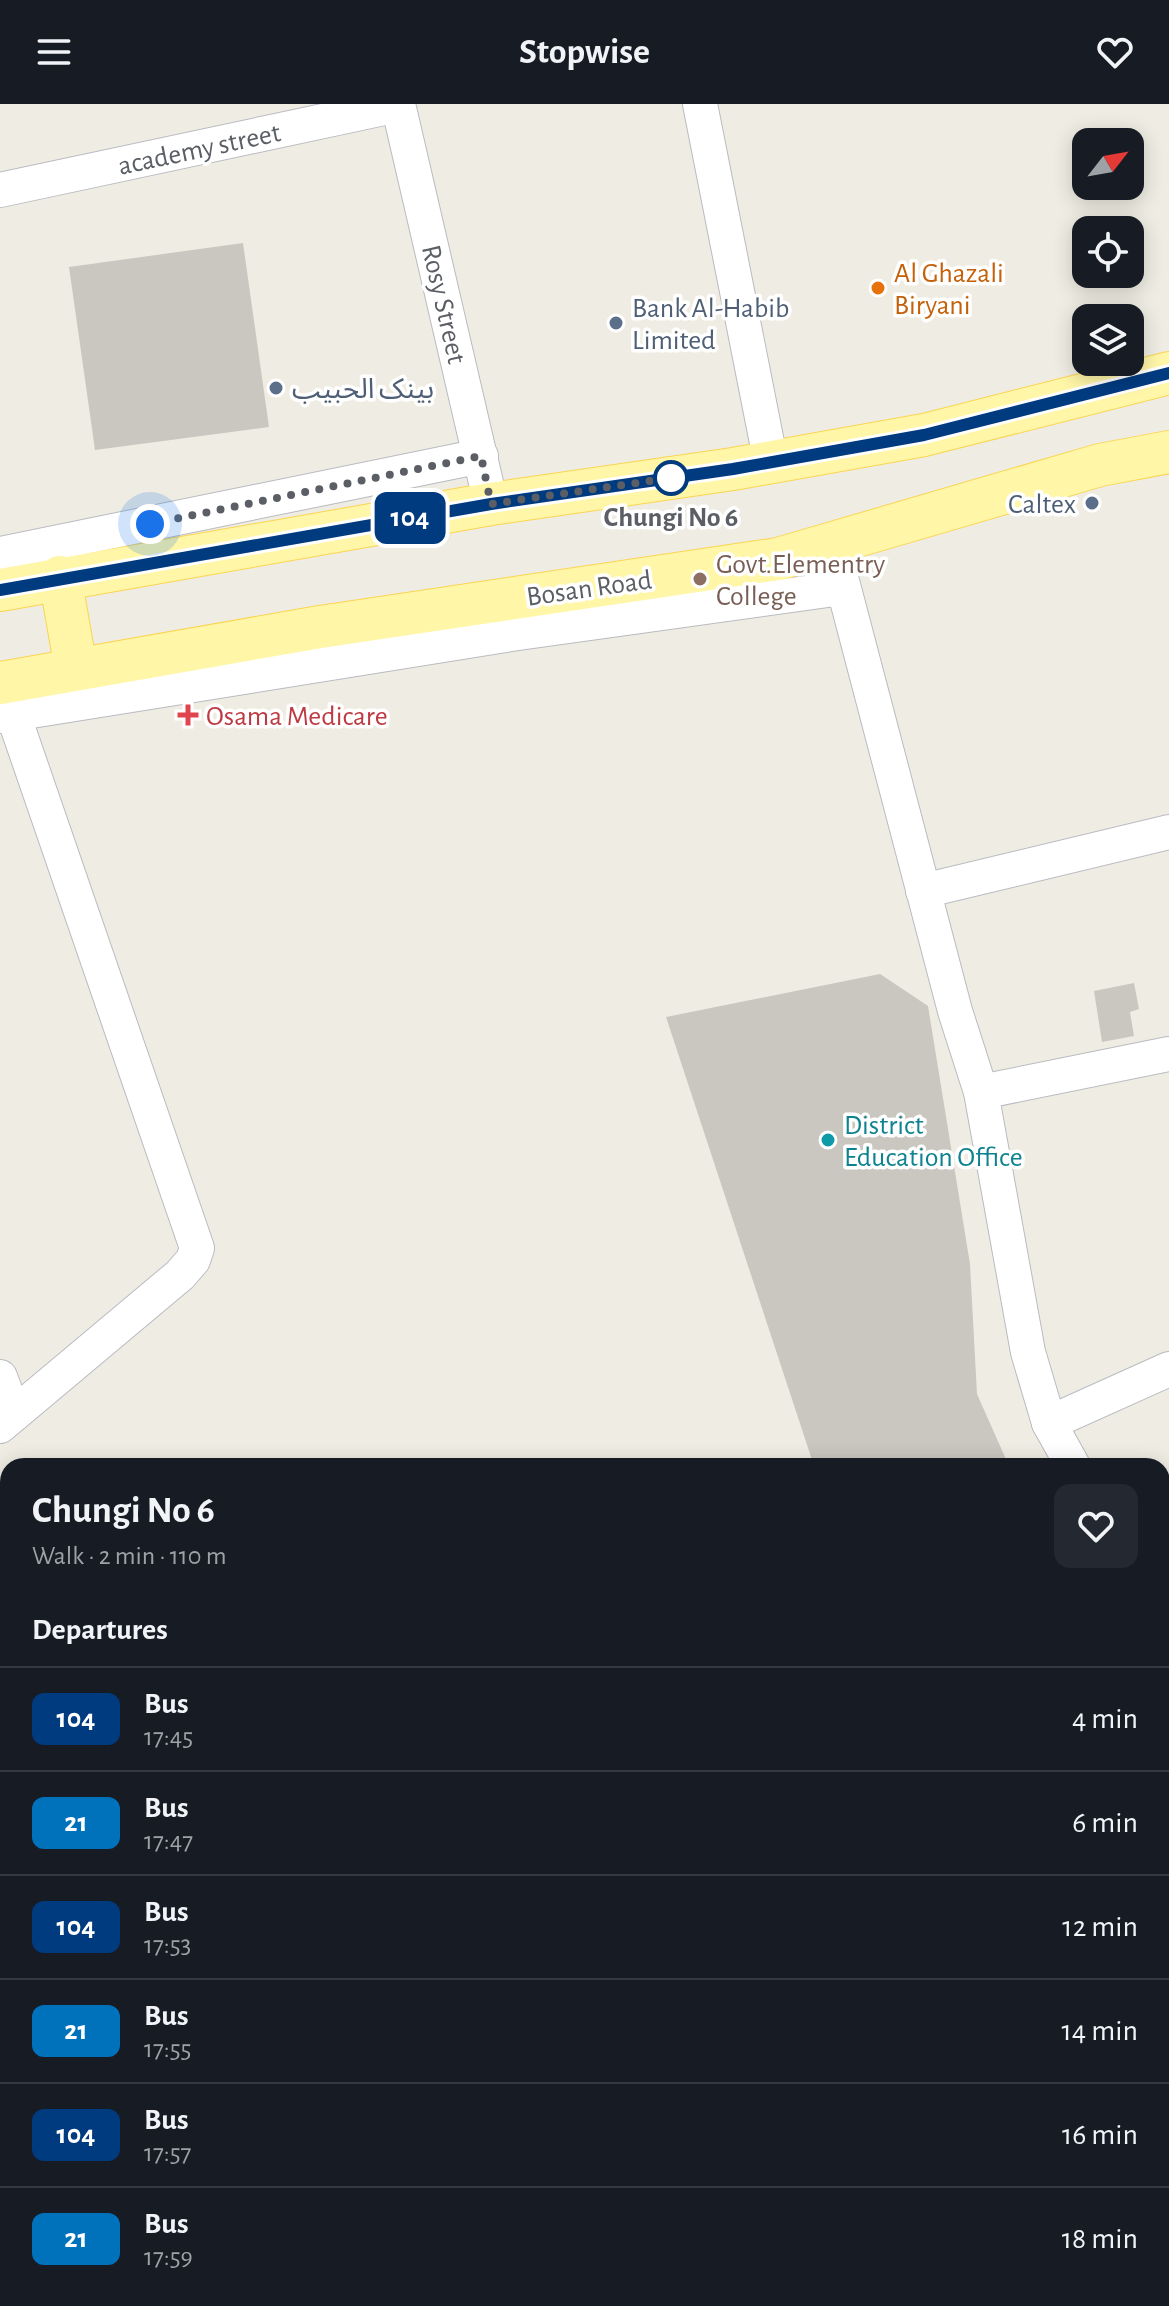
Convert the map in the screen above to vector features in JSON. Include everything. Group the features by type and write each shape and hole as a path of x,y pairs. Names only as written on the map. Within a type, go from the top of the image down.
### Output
{"main road":[{"path":"0,590 60,577 491,504 771,463 924,435 1169,373"},
{"name":"Bosan Road","path":"4,704 76,669 320,627 778,559 1100,465 1169,452"},
{"path":"60,577 76,669"}],"street":[{"path":"700,104 771,463"},
{"name":"academy street","path":"0,190 398,105"},
{"name":"Rosy Street","path":"398,105 491,504"},
{"path":"0,554 481,456"},
{"path":"832,543 923,891 981,1092 1028,1352 1049,1423 1069,1458"},
{"path":"7,1420 180,1275 193,1260 197,1248 4,704 842,588"},
{"path":"923,891 1169,832"},
{"path":"981,1092 1169,1054"},
{"path":"1049,1423 1169,1369"},
{"path":"0,1377 7,1420"}],"building":[{"path":"243,243 269,427 95,450 69,267"},
{"name":"District Education Office","path":"880,974 928,1006 970,1264 977,1394 1005,1458 811,1458 666,1017"},
{"path":"1134,983 1139,1009 1130,1012 1134,1036 1102,1042 1094,991"}],"bus line":[{"name":"104","path":"0,590 60,577 491,504 733,469 924,435 1169,373"}],"place":[{"name":"Al Ghazali Biryani","path":"878,288"},
{"name":"Bank Al-Habib Limited","path":"616,323"},
{"name":"بينک الحبيب","path":"276,388"},
{"name":"Chungi No 6","path":"671,478"},
{"name":"Caltex","path":"1092,503"},
{"name":"Govt.Elementry College","path":"700,579"},
{"name":"Osama Medicare","path":"188,715"},
{"name":"District Education Office","path":"828,1140"}],"route":[{"path":"150,524 481,456 491,504 671,478"}]}
